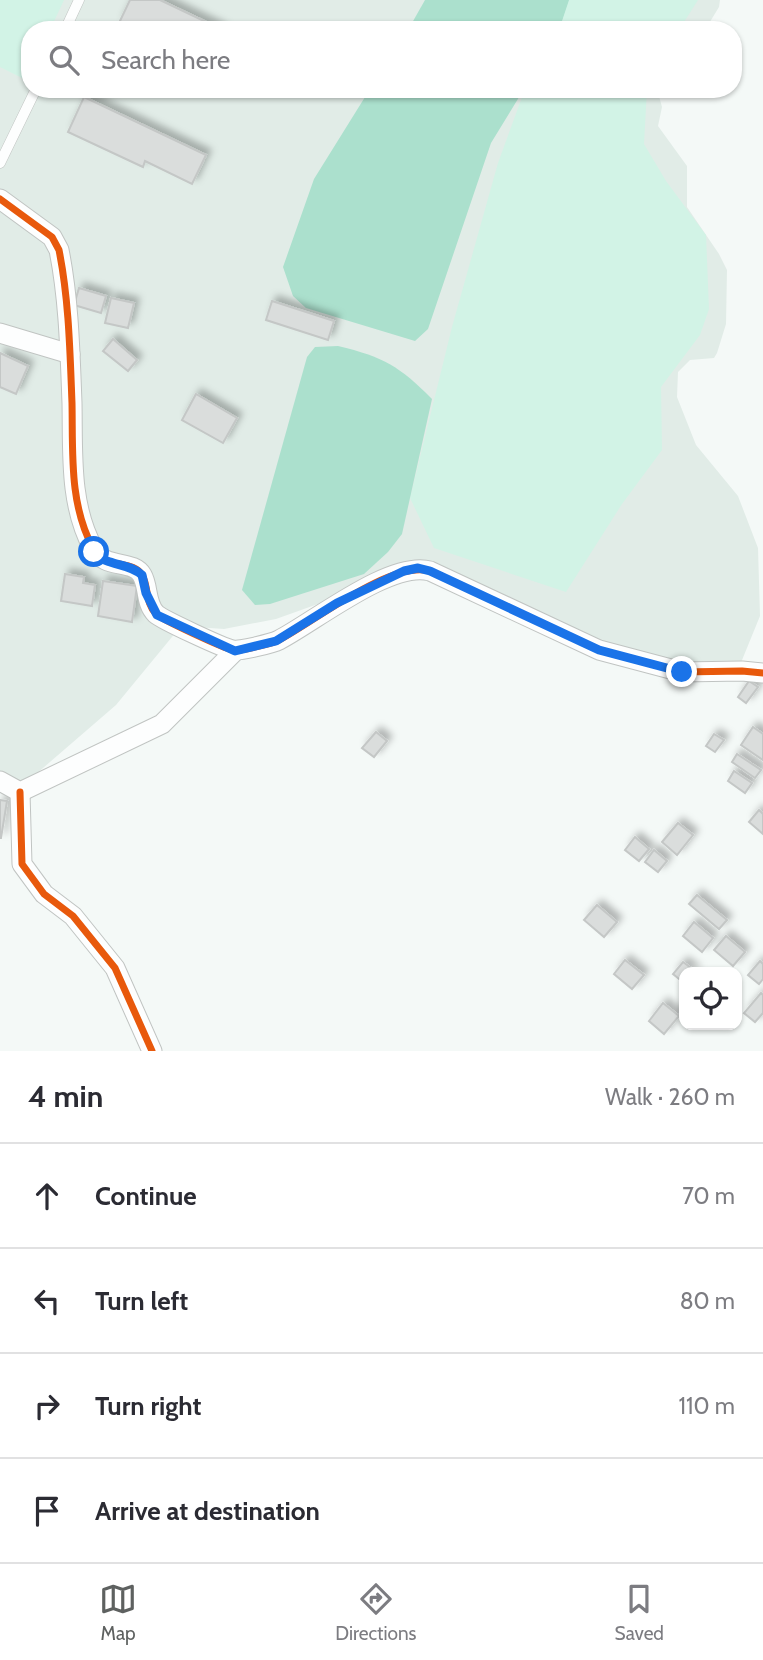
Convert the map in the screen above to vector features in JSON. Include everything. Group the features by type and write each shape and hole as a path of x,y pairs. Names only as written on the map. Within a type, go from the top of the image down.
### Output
{"street":[{"path":"0,199 52,237 60,250 70,354 78,512 94,552 103,560 132,568 142,575 146,593 157,615 235,651"},
{"path":"0,333 70,354"},
{"path":"20,792 162,724 235,651 276,641 337,603 404,571 418,568 430,571 599,650 682,672 763,673"},
{"path":"0,781 20,792"},
{"path":"20,792 22,864 44,894 74,916 115,968 152,1051"}],"lane":[{"path":"69,21 79,0"},
{"path":"0,163 32,98"}],"shaded area":[{"path":"0,0 720,0 710,21 21,21 21,98 660,98 662,107 658,126 687,166 687,207 727,270 726,324 717,353 714,358 690,360 678,372 677,397 696,445 738,496 758,548 760,616 740,665 681,668 600,645 424,566 276,619 224,629 181,626 116,705 21,787 0,777"},
{"path":"0,0 64,0 54,21 21,21 21,78 0,67"},
{"path":"425,0 569,0 562,21 413,21"},
{"path":"559,0 698,0 685,21 551,21"},
{"path":"364,98 518,98 491,143 428,329 415,341 306,308 293,296 283,267 314,179"},
{"path":"522,98 647,98 644,144 666,181 706,235 709,309 700,335 661,387 662,450 622,504 566,592 434,548 410,498 452,327 498,163"},
{"path":"338,346 390,364 432,399 402,534 388,552 364,574 270,604 255,605 242,590 307,357 315,347"}],"building":[{"path":"130,0 160,0 204,21 120,21"},
{"path":"84,98 86,98 206,155 192,184 145,161 143,167 68,132"},
{"path":"79,288 106,296 101,313 74,305"},
{"path":"111,298 134,303 128,328 105,323"},
{"path":"272,301 334,321 328,340 266,320"},
{"path":"113,339 137,360 128,371 103,351"},
{"path":"0,353 28,366 16,394 0,387"},
{"path":"196,394 237,418 223,443 182,420"},
{"path":"65,574 84,577 83,583 95,585 92,606 61,601"},
{"path":"103,581 137,586 132,622 98,616"},
{"path":"749,681 758,687 746,703 738,697"},
{"path":"753,727 763,734 763,760 741,745"},
{"path":"376,732 387,741 374,757 362,748"},
{"path":"714,734 724,740 715,752 706,746"},
{"path":"737,754 761,770 755,778 732,762"},
{"path":"734,771 752,783 745,793 728,781"},
{"path":"0,800 7,801 1,838 0,838"},
{"path":"759,810 763,814 763,834 749,822"},
{"path":"678,823 693,835 677,855 662,842"},
{"path":"635,837 649,849 639,861 625,850"},
{"path":"654,850 667,861 658,872 645,862"},
{"path":"697,895 727,920 719,929 689,904"},
{"path":"597,905 617,922 604,937 584,920"},
{"path":"694,922 713,938 702,952 683,936"},
{"path":"726,936 745,952 733,966 714,950"},
{"path":"625,960 644,975 632,989 614,974"},
{"path":"760,961 763,964 763,979 759,984 748,975"},
{"path":"683,962 690,967 679,967 679,979 673,974"},
{"path":"761,993 763,1013 755,1022 744,1013"},
{"path":"663,1003 679,1016 664,1034 649,1021"}],"cycle path":[{"path":"0,199 52,237 59,250 68,326 74,477 80,514 85,531 98,555 111,562 132,567 142,575 150,605 156,614 218,644 241,650 279,640 374,583 414,570 430,571 599,650 682,672 763,673"},
{"path":"20,792 22,864 44,894 73,916 115,968 152,1051"}],"route":[{"path":"94,552 109,563 135,569 142,575 150,605 157,615 235,651 276,641 337,603 404,571 418,568 430,571 599,650 682,672"}]}
